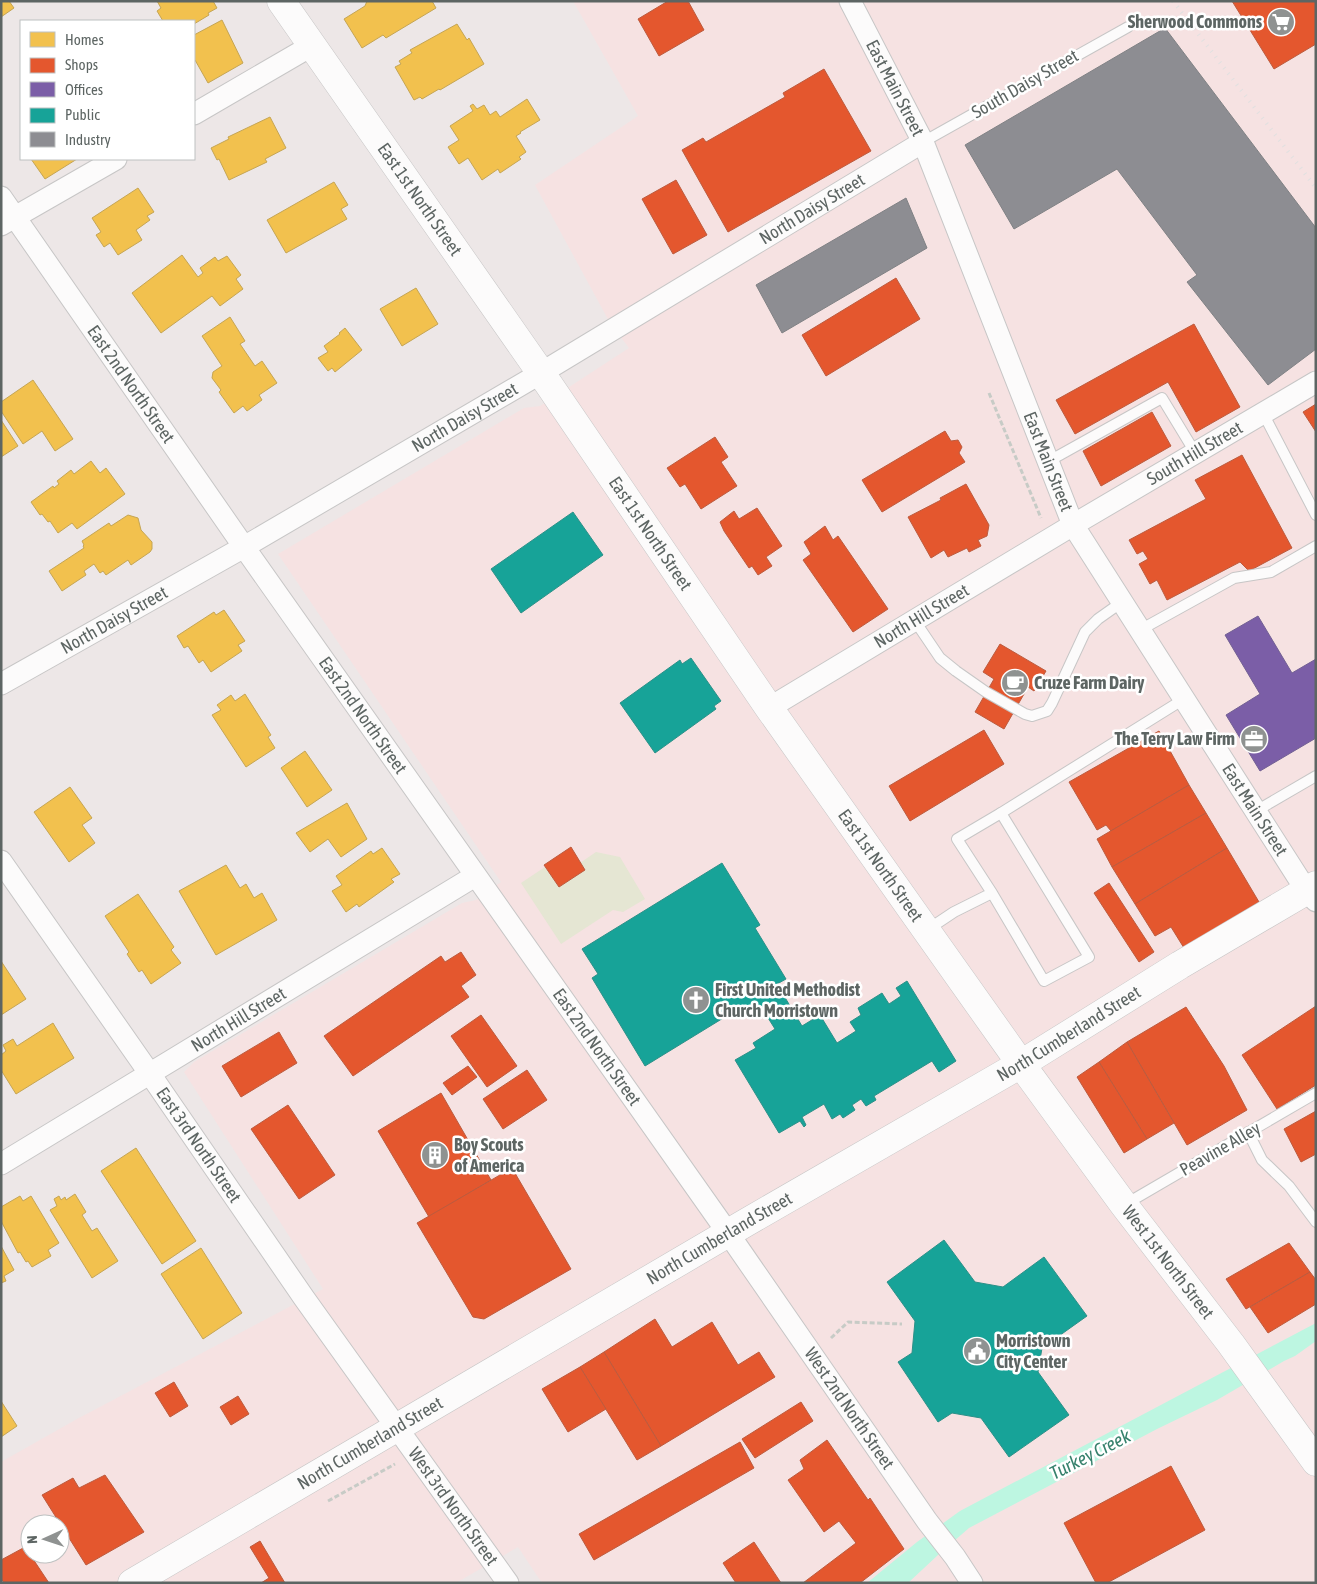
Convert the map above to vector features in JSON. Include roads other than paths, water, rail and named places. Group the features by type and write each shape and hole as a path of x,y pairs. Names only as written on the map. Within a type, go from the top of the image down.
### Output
{"main road":[{"name":"East 1st North Street","path":"280,1 541,373 769,708 1021,1064"},
{"name":"North Cumberland Street","path":"132,1583 728,1233 1021,1064 1180,965 1313,892"},
{"name":"West 1st North Street","path":"1021,1064 1124,1205 1231,1344 1316,1462"}],"street":[{"name":"East Main Street","path":"850,1 923,142 1073,525 1256,811 1313,892"},
{"path":"195,113 311,46"},
{"name":"North Daisy Street","path":"1,684 244,547 541,373 923,142"},
{"path":"8,221 114,160"},
{"name":"East 2nd North Street","path":"1,197 8,221 244,547 728,1233"},
{"name":"South Hill Street","path":"1073,525 1316,382"},
{"name":"North Hill Street","path":"769,708 1073,525"},
{"name":"East 3rd North Street","path":"1,862 304,1298 397,1428"},
{"name":"North Hill Street","path":"1,1164 475,876"},
{"name":"West 2nd North Street","path":"728,1233 972,1583"},
{"name":"West 3rd North Street","path":"397,1428 508,1583"}],"lane":[{"name":"South Daisy Street","path":"923,142 1128,26"},
{"path":"1049,461 1162,398 1196,454"},
{"path":"1263,413 1316,515"},
{"path":"1140,630 1234,578 1271,572 1316,546"},
{"path":"915,621 940,658 956,671 986,692 1032,716 1047,711 1078,644 1088,627 1122,602"},
{"path":"1000,813 1089,957 1044,981 992,893 957,839 1184,699"},
{"path":"1256,811 1316,776"},
{"path":"926,930 954,912 992,893"},
{"name":"Peavine Alley","path":"1124,1205 1316,1093"},
{"path":"1248,1132 1262,1160 1289,1186 1316,1222"}],"water":[{"name":"Turkey Creek","path":"1316,1323 1316,1341 1295,1356 1217,1400 1157,1429 969,1528 908,1583 867,1583 917,1542 960,1511"}],"railway":[{"path":"1173,1 1316,188"}],"place":[{"name":"Sherwood Commons","path":"1281,22"},
{"name":"Cruze Farm Dairy","path":"1015,683"},
{"name":"The Terry Law Firm","path":"1254,739"},
{"name":"First United Methodist Church Morristown","path":"696,1000"},
{"name":"Boy Scouts of America","path":"435,1155"},
{"name":"Morristown City Center","path":"977,1351"}]}
